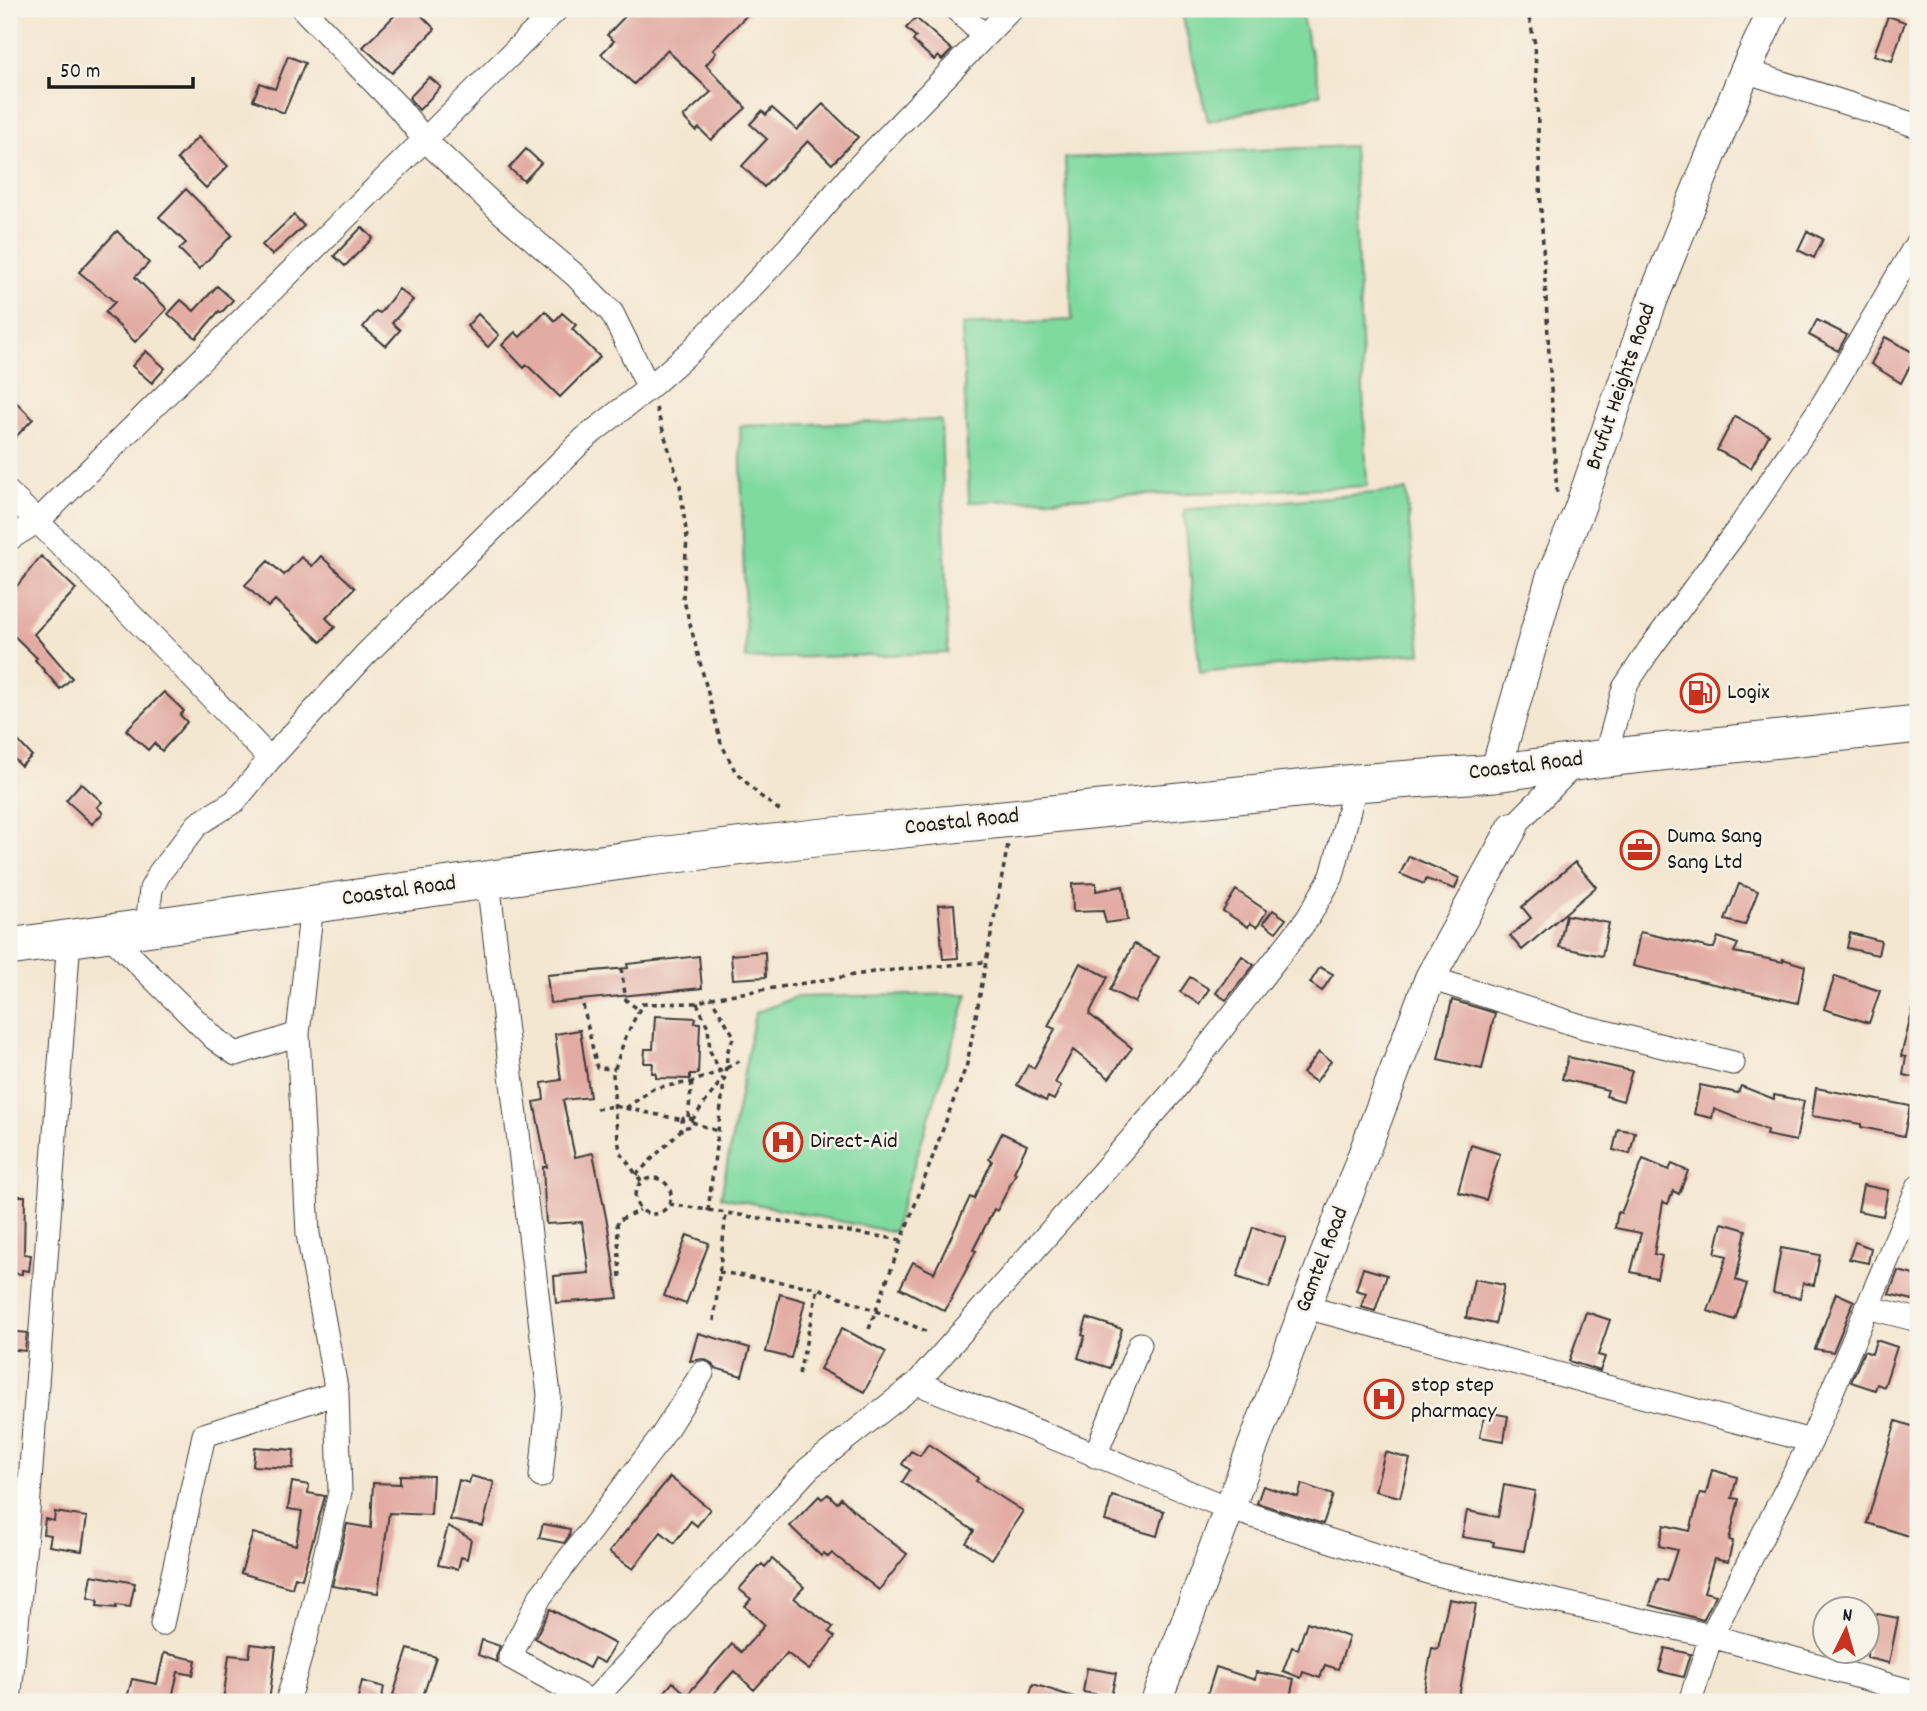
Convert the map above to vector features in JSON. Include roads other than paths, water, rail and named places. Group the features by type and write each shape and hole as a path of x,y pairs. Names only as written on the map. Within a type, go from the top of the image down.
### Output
{"main road":[{"name":"Coastal Road","path":"9,947 488,880 816,838 1356,782 1495,773 1918,724"}],"street":[{"path":"303,9 399,108 425,140 501,212 576,276 612,313 649,388"},
{"path":"9,539 38,521 557,9"},
{"path":"956,9 984,36"},
{"path":"147,927 151,888 160,872 198,824 235,801 365,655 585,438 649,388 720,321 856,169 1011,9"},
{"name":"Brufut Heights Road","path":"1495,773 1551,578 1579,509 1652,301 1745,71 1774,9"},
{"path":"1745,71 1918,126"},
{"path":"1513,827 1591,760 1624,688 1741,525 1823,404 1918,241"},
{"path":"9,493 176,660 270,759"},
{"path":"702,1373 660,1439 540,1597 510,1657 592,1702 808,1468 917,1383 1171,1094 1308,918 1332,876 1356,782"},
{"name":"Gamtel Road","path":"1156,1702 1430,978 1513,827"},
{"path":"488,880 550,1395 541,1476"},
{"path":"287,1702 306,1637 340,1492 337,1393 308,1234 298,1034 312,904"},
{"path":"107,933 215,1039 236,1054 298,1034"},
{"path":"9,1702 18,1523 69,939"},
{"path":"1430,978 1584,1027 1733,1063"},
{"path":"1690,1702 1711,1636 1811,1441 1918,1187"},
{"path":"1305,1307 1811,1441"},
{"path":"1867,1307 1918,1320"},
{"path":"1095,1456 1140,1343"},
{"path":"917,1383 1228,1508 1431,1573 1711,1636 1918,1698"},
{"path":"162,1624 204,1435 337,1393"}],"place":[{"name":"Logix","path":"1700,693"},
{"name":"Duma Sang Sang Ltd","path":"1640,850"},
{"name":"Direct-Aid","path":"783,1142"},
{"name":"stop step pharmacy","path":"1384,1399"}]}
